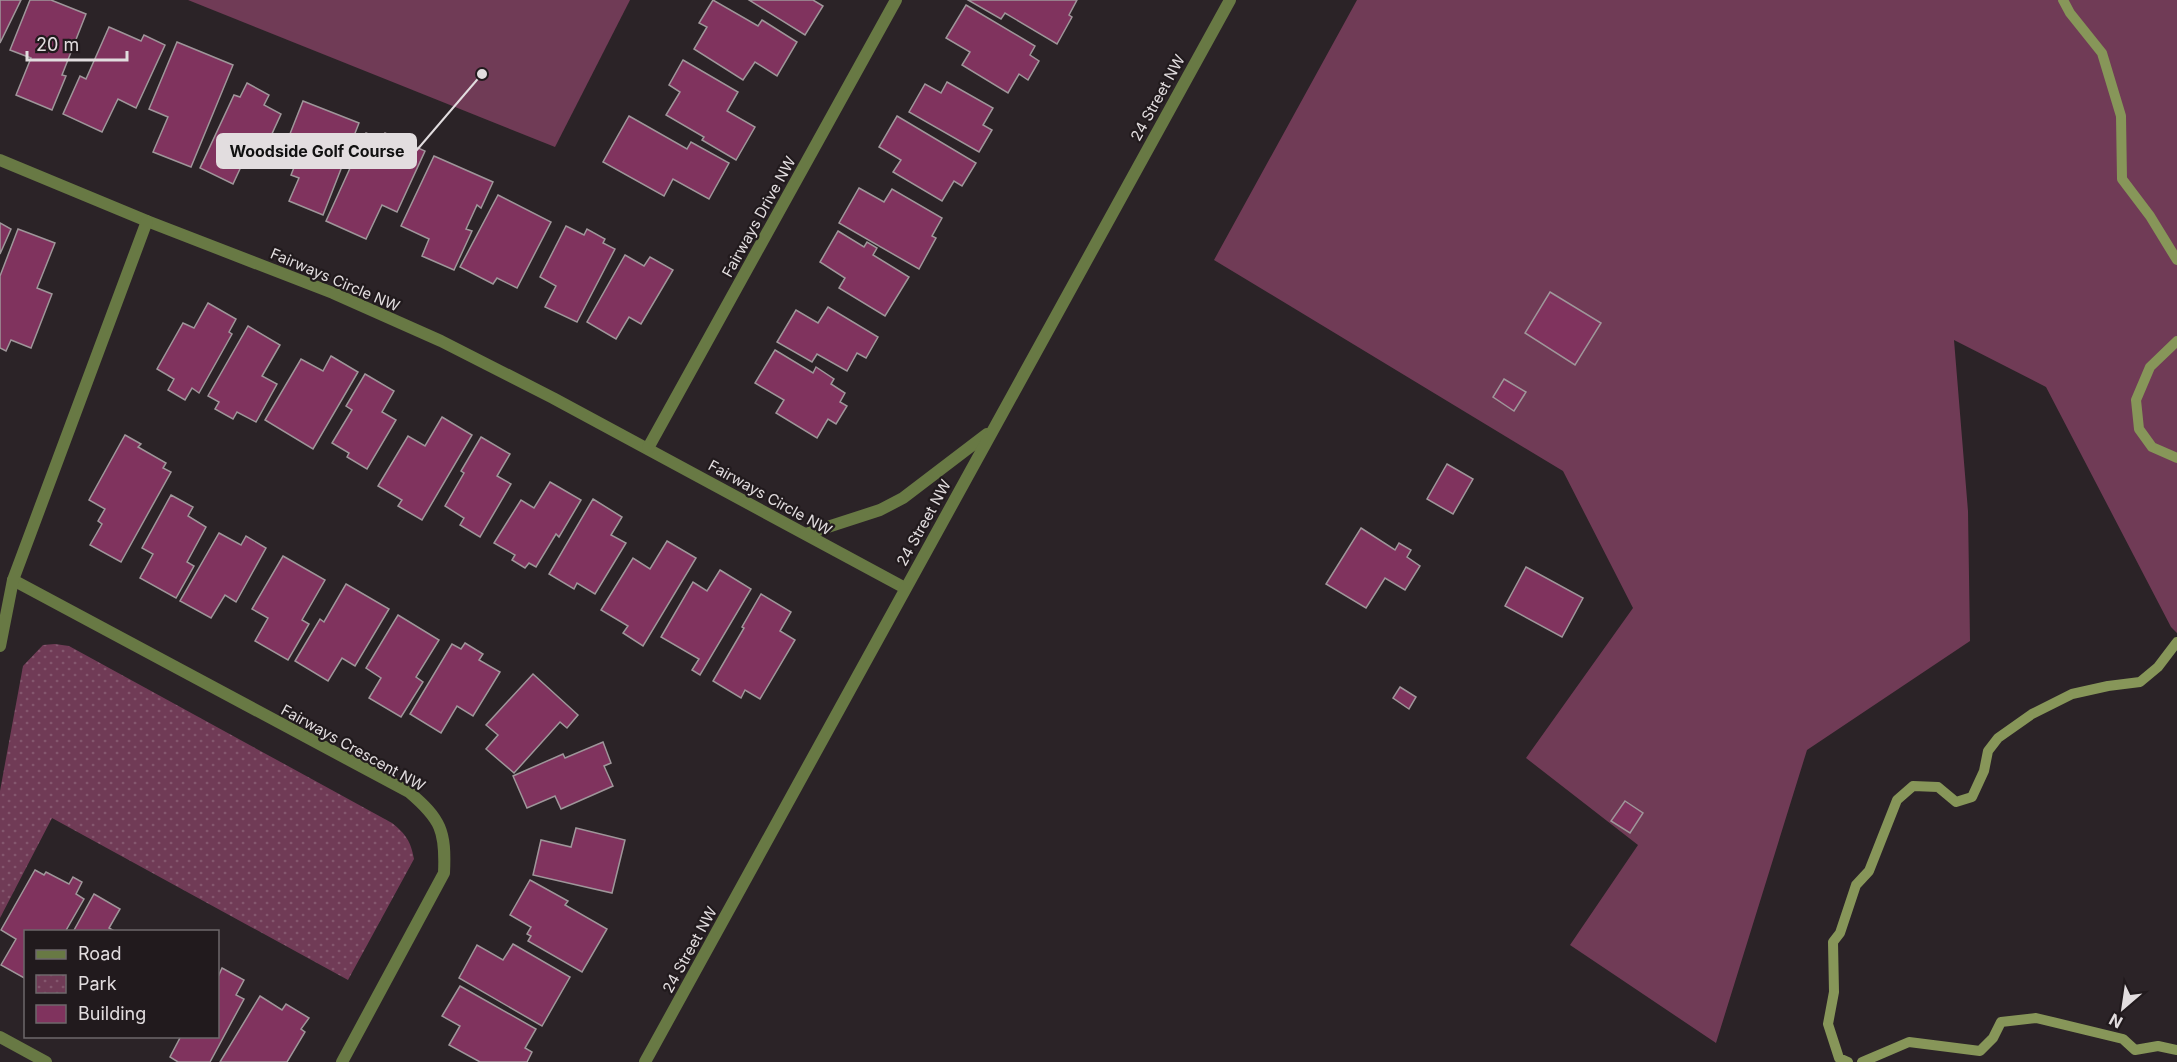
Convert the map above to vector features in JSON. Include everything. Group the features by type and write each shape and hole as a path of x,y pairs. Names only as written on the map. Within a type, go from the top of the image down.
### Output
{"street":[{"name":"Fairways Drive NW","path":"648,448 896,0"},
{"name":"24 Street NW","path":"645,1062 1230,0"},
{"name":"Fairways Circle NW","path":"0,160 147,221 333,293 441,341 648,448 905,588"},
{"path":"0,646 13,580 147,221"},
{"path":"806,534 880,510 903,498 992,430"},
{"name":"Fairways Crescent NW","path":"13,580 409,792 428,808 440,826 446,847 444,873 342,1062"},
{"path":"0,1037 46,1062"}],"green space":[{"path":"188,0 630,0 555,147"},
{"path":"1357,0 2177,0 2177,633 2171,627 2046,387 1954,340 1968,511 1970,641 1807,750 1716,1043 1570,945 1638,845 1526,758 1633,608 1563,471 1214,260"},
{"path":"43,645 69,646 392,823 401,831 409,843 414,859 348,980 52,818 0,918 0,791 23,666"}],"building":[{"path":"0,0 21,0 0,43"},
{"path":"30,0 51,0 86,14 62,75 66,76 52,110 16,95 31,58 10,50"},
{"path":"713,0 758,26 762,20 797,42 777,76 755,62 743,80 694,49 707,27 699,23"},
{"path":"749,0 813,0 823,6 805,35"},
{"path":"968,0 1077,0 1069,15 1072,17 1057,44 1005,13 1001,19"},
{"path":"966,5 1035,46 1030,55 1039,61 1028,80 1019,74 1008,93 962,65 970,52 946,38"},
{"path":"109,27 141,41 144,35 165,45 136,108 118,99 102,132 63,114 80,76 86,79"},
{"path":"177,42 233,65 191,167 153,152 168,117 149,109"},
{"path":"683,60 738,92 727,111 755,127 736,160 702,140 704,137 666,115 680,92 669,85"},
{"path":"947,82 993,108 983,125 992,130 979,152 909,112 925,84 941,93"},
{"path":"247,83 269,95 264,105 281,114 259,162 246,156 233,184 200,168 234,95 240,97"},
{"path":"303,101 359,123 323,215 289,201 299,178 291,175 295,165 280,159"},
{"path":"629,116 687,149 691,142 729,163 709,199 673,179 664,196 603,162"},
{"path":"897,116 976,163 962,186 954,181 942,201 893,172 901,160 879,147"},
{"path":"366,133 382,140 385,133 425,151 397,212 382,205 366,239 326,221"},
{"path":"434,156 493,182 481,208 477,205 466,229 472,231 454,270 422,256 429,239 401,226"},
{"path":"859,188 884,202 892,189 942,218 932,236 936,238 919,269 839,223"},
{"path":"498,195 551,222 517,288 497,278 493,284 460,267"},
{"path":"0,223 11,229 0,254"},
{"path":"566,226 584,235 587,229 605,239 603,243 615,249 577,322 545,307 556,286 540,277"},
{"path":"18,229 55,243 37,288 52,294 31,348 11,340 6,351 0,348 0,276"},
{"path":"838,231 864,247 867,242 877,248 873,255 909,277 885,316 839,288 845,278 820,262"},
{"path":"625,255 644,266 650,257 673,270 641,324 629,317 616,339 587,322"},
{"path":"1550,292 1601,323 1575,365 1525,333"},
{"path":"208,303 236,319 229,332 232,334 199,393 192,388 185,400 168,390 174,379 157,369 183,323 194,328"},
{"path":"828,307 878,337 866,358 857,353 847,371 817,354 812,362 777,342 796,310 818,323"},
{"path":"248,326 280,345 262,376 277,384 256,422 237,412 233,419 215,409 219,402 208,396"},
{"path":"775,350 813,373 816,367 834,379 831,384 845,393 840,402 847,406 836,424 828,419 817,438 776,413 784,400 755,383"},
{"path":"331,356 358,372 313,449 265,420 301,359 323,371"},
{"path":"365,374 394,391 382,412 396,420 367,469 347,457 349,453 332,443 352,410 346,406"},
{"path":"1504,379 1526,392 1514,411 1493,397"},
{"path":"442,417 472,435 422,520 398,506 402,500 378,486 408,436 425,446"},
{"path":"125,435 141,444 138,447 166,463 163,468 171,472 121,562 90,545 102,524 98,521 105,509 89,500"},
{"path":"481,437 510,454 497,476 511,484 480,537 460,525 464,518 445,506 464,473 461,471"},
{"path":"1447,464 1473,479 1453,514 1427,499"},
{"path":"550,482 581,500 559,537 556,534 536,567 529,563 525,568 512,560 515,555 494,543 521,500 534,508"},
{"path":"171,495 193,507 188,516 206,527 187,562 194,566 176,598 140,578 153,554 142,548"},
{"path":"593,499 622,517 611,535 626,543 595,594 577,583 574,589 549,574"},
{"path":"1361,528 1395,550 1399,543 1411,550 1407,557 1420,566 1405,590 1385,578 1366,608 1326,584"},
{"path":"219,533 241,545 246,536 266,548 236,602 225,595 211,618 180,601"},
{"path":"667,541 696,558 643,646 623,633 628,626 601,610 633,558 650,569"},
{"path":"283,556 325,580 302,620 309,624 288,660 255,641 268,618 252,609"},
{"path":"1526,567 1583,598 1562,637 1505,606"},
{"path":"720,570 751,589 700,675 692,670 699,659 661,637 693,582 707,591"},
{"path":"346,584 389,609 355,666 342,658 328,681 295,661 320,619 324,622"},
{"path":"761,594 791,612 780,631 795,640 760,699 745,690 741,698 713,681"},
{"path":"398,615 439,640 416,677 423,682 401,717 369,698 381,678 366,668"},
{"path":"465,643 483,654 479,660 500,672 473,716 457,706 441,733 410,714 452,644 461,649"},
{"path":"533,674 578,715 567,728 560,722 514,773 486,749 498,735 486,725"},
{"path":"1400,687 1416,697 1409,709 1393,698"},
{"path":"603,742 611,763 604,766 613,786 561,809 555,796 527,808 513,776 563,754 565,758"},
{"path":"1625,801 1643,813 1630,833 1611,821"},
{"path":"576,828 625,840 612,893 533,875 541,840 571,847"},
{"path":"35,870 44,875 46,872 69,884 73,877 82,882 76,894 84,899 66,930 24,930 24,978 1,965 16,939 1,930"},
{"path":"530,880 568,901 565,905 607,929 582,972 528,941 531,936 527,934 531,927 510,915"},
{"path":"94,894 120,909 109,928 112,930 74,930"},
{"path":"513,944 570,977 542,1026 459,978 477,945 503,960"},
{"path":"222,968 244,980 236,995 244,999 210,1062 178,1062 170,1057 180,1038 219,1038 219,975"},
{"path":"460,986 536,1029 525,1048 532,1052 527,1062 480,1062 449,1045 460,1026 442,1016"},
{"path":"260,996 282,1010 286,1004 309,1018 301,1029 305,1032 287,1062 220,1062"}],"waterway":[{"path":"2063,0 2070,13 2102,53 2121,116 2122,179 2150,216 2177,260"},
{"path":"2177,341 2150,367 2136,400 2139,429 2152,447 2177,458"},
{"path":"1848,1062 1839,1058 1828,1024 1834,992 1833,942 1840,933 1856,885 1869,871 1897,800 1913,786 1938,787 1956,802 1972,797 1984,771 1988,751 1998,738 2032,714 2072,694 2140,682 2158,667 2177,642"},
{"path":"1862,1062 1909,1042 1980,1051 1993,1038 2001,1022 2036,1018 2123,1039 2135,1050 2158,1046 2177,1050"}],"place":[{"name":"Woodside Golf Course","path":"482,74"}]}
